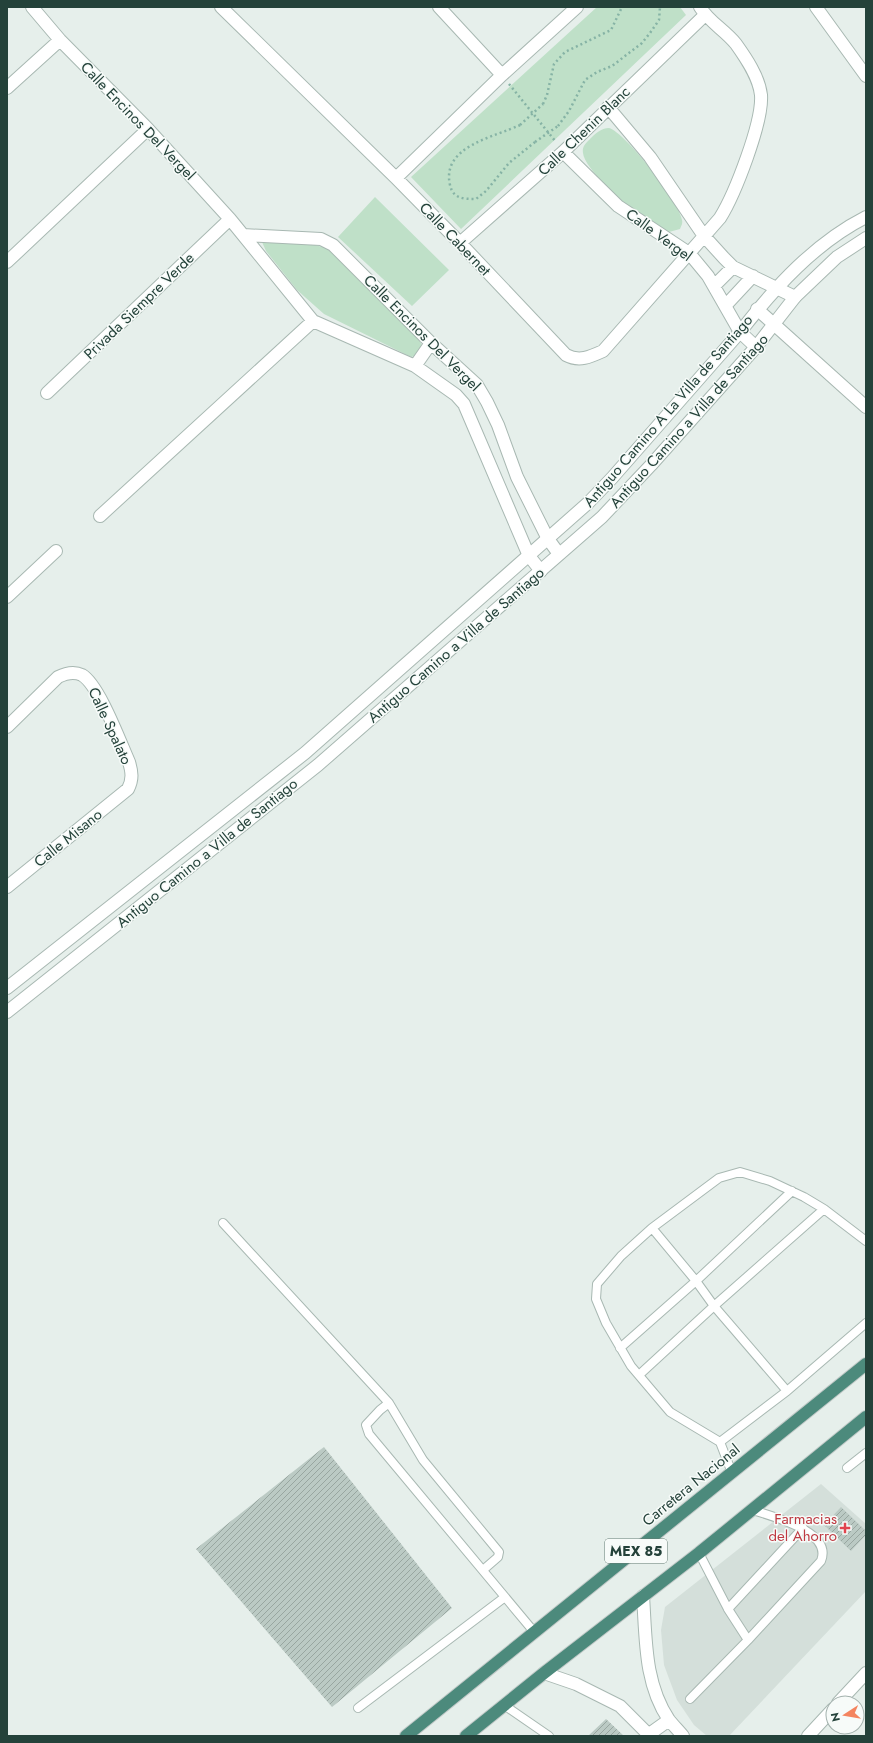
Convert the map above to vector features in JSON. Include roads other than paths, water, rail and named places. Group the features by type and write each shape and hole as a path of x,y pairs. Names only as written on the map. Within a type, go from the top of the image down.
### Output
{"highway":[{"name":"Carretera Nacional","path":"406,1736 866,1364"},
{"name":"MEX 85","path":"466,1736 544,1673 753,1510 866,1417"}],"street":[{"name":"Calle Encinos Del Vergel","path":"32,7 60,40 148,130 230,219 313,321 415,366 456,395 464,404 529,556 541,571"},
{"name":"Calle Cabernet","path":"221,7 396,178 566,355 573,359 591,357 603,351 689,253"},
{"path":"439,7 502,75"},
{"path":"396,178 502,75 577,7"},
{"path":"816,7 866,76"},
{"path":"689,253 726,208 737,186 760,112 761,96 759,85 750,65 735,43 702,11"},
{"name":"Calle Chenin Blanc","path":"460,243 563,152 702,11"},
{"path":"7,88 60,40"},
{"name":"Calle Vergel","path":"608,107 650,157 704,236 733,267 796,297"},
{"path":"7,262 148,130"},
{"name":"Calle Vergel","path":"563,152 618,206 689,253 708,276 726,305 740,332 756,347"},
{"name":"Antiguo Camino A La Villa de Santiago","path":"7,988 305,753 548,539 588,503 612,478 740,332 757,309 776,288 808,257 838,232 866,217"},
{"name":"Privada Siempre Verde","path":"47,393 230,219"},
{"name":"Calle Encinos Del Vergel","path":"243,235 321,239 333,245 431,343 477,385 488,402 517,477 548,539 559,554"},
{"name":"Antiguo Camino a Villa de Santiago","path":"7,1012 318,765 541,571 624,494 756,347 796,297 837,257 866,238"},
{"path":"714,286 733,267"},
{"path":"726,305 753,276"},
{"path":"757,309 866,408"},
{"path":"100,516 313,321"},
{"path":"415,366 431,343"},
{"path":"7,597 56,551"},
{"name":"Calle Spalato","path":"7,727 58,677 72,672 81,674 94,687 130,762 132,782 128,789"},
{"name":"Calle Misano","path":"7,887 128,789"},
{"path":"643,1596 649,1674 658,1698 669,1720 683,1736"},
{"path":"544,1673 576,1684 620,1706 649,1735 669,1720"},
{"path":"845,1695 866,1673"},
{"path":"808,1736 825,1718"}],"lane":[{"path":"732,1473 720,1442 670,1412 631,1366 620,1348 596,1299 597,1284 621,1256 652,1228 719,1178 740,1172 756,1176 792,1191 824,1209 866,1241"},
{"path":"620,1348 696,1281 792,1191"},
{"path":"639,1375 714,1306 824,1209"},
{"path":"223,1223 389,1404 423,1460 499,1552 498,1557 482,1570"},
{"path":"652,1228 696,1281 714,1306 788,1391"},
{"path":"720,1442 788,1391 866,1323"},
{"path":"389,1404 380,1410 366,1425 369,1434 535,1633"},
{"path":"847,1468 866,1453"},
{"path":"690,1699 748,1640 821,1561 823,1550 821,1544 803,1528 753,1510"},
{"path":"728,1609 803,1528"},
{"path":"699,1553 728,1609 748,1640"},
{"path":"358,1708 505,1597"},
{"path":"504,1705 549,1736"}],"place":[{"name":"Farmacias del Ahorro","path":"845,1528"}]}
